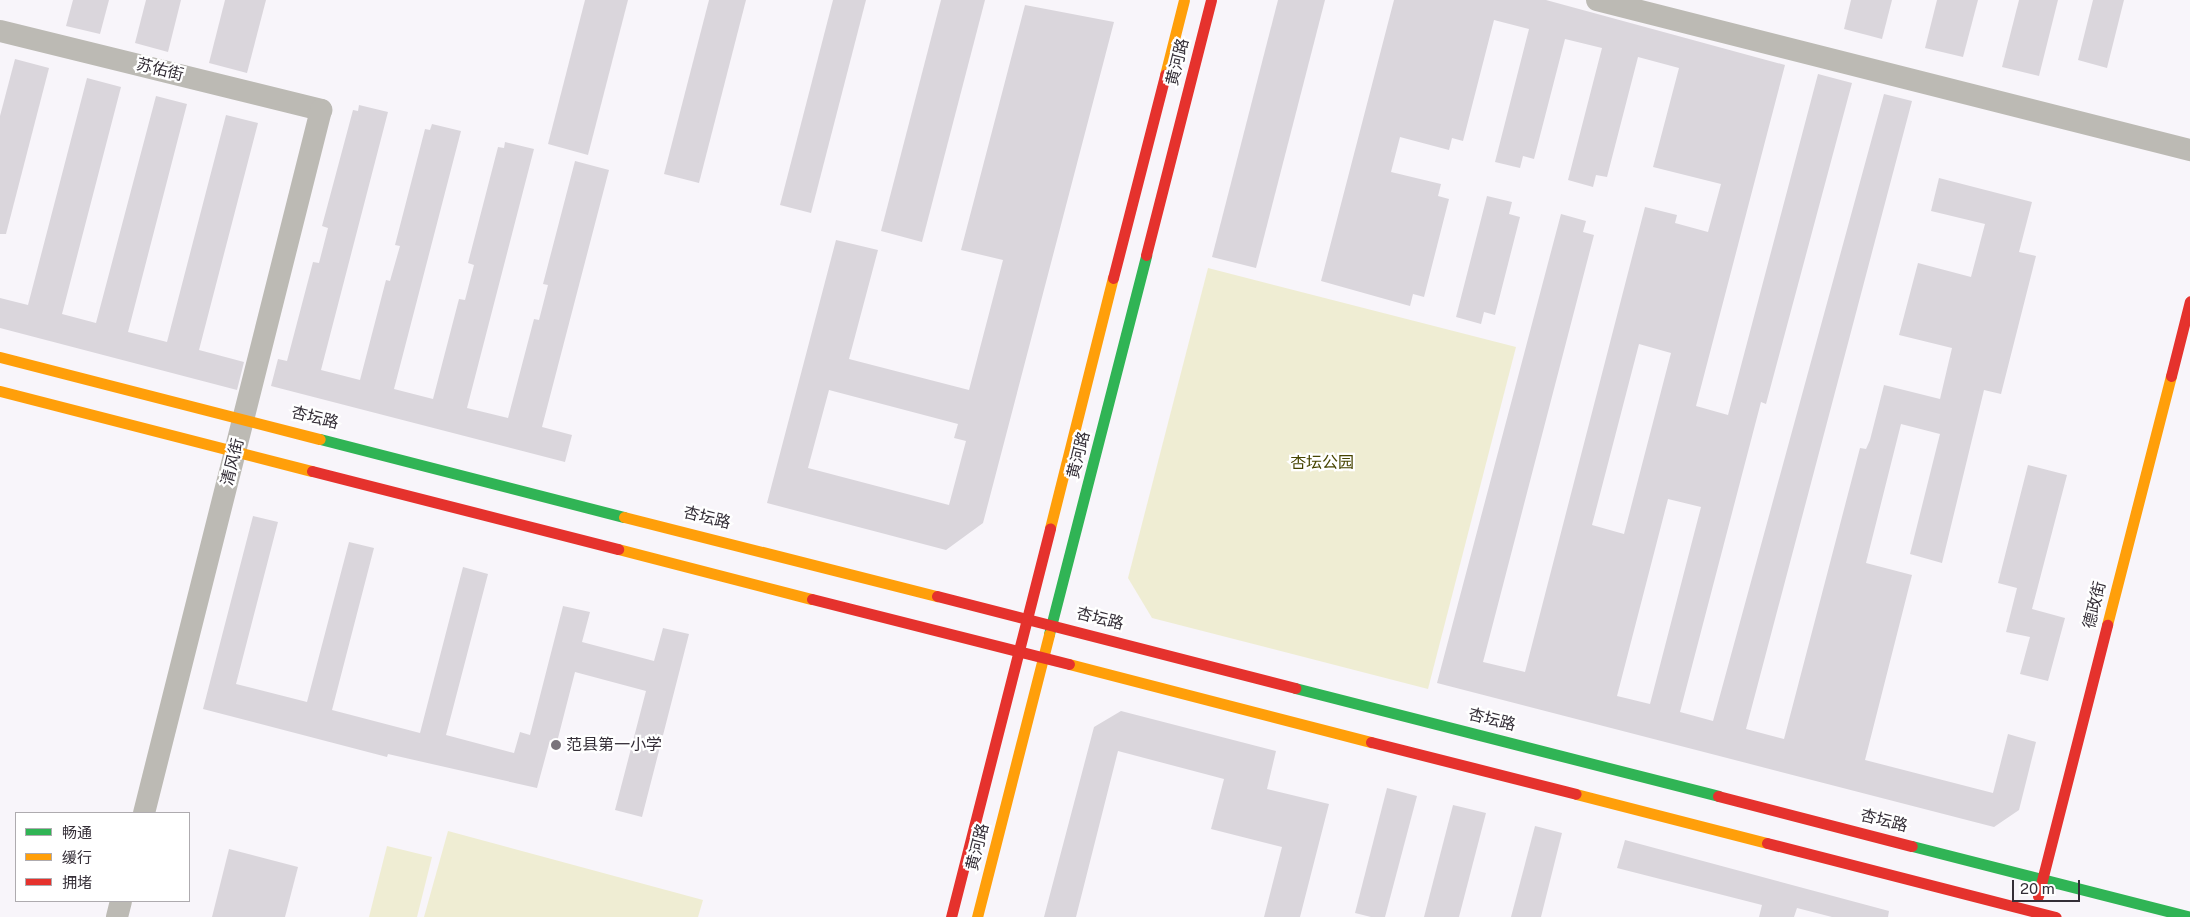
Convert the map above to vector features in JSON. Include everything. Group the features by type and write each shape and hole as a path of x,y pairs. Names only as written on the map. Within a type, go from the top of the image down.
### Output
{"street":[{"name":"黄河路","path":"951,917 1184,0"},
{"name":"黄河路","path":"977,917 1210,0"},
{"path":"1597,0 2190,150"},
{"name":"苏佑街","path":"0,31 320,110"},
{"name":"清风街","path":"144,812 320,110"},
{"name":"德政街","path":"2033,914 2190,300"},
{"name":"杏坛路","path":"0,357 1053,623 2190,917"},
{"path":"0,391 1044,656 2033,914 2056,917"},
{"path":"117,917 121,902"}],"green space":[{"name":"杏坛公园","path":"1208,268 1516,347 1428,689 1152,618 1128,578"},
{"path":"448,831 703,900 698,917 424,917"},
{"path":"387,846 432,857 417,917 369,917"}],"building":[{"path":"73,0 109,0 100,34 66,26"},
{"path":"146,0 181,0 168,52 135,43"},
{"path":"225,0 266,0 247,73 209,63"},
{"path":"585,0 628,0 588,155 548,144"},
{"path":"709,0 746,0 699,183 664,174"},
{"path":"833,0 866,0 811,213 780,205"},
{"path":"941,0 985,0 922,242 881,231"},
{"path":"1278,0 1325,0 1256,268 1212,257"},
{"path":"1394,0 1546,0 1785,65 1696,406 1728,415 1818,74 1852,83 1766,404 1761,402 1680,712 1713,721 1884,94 1912,101 1746,729 1784,739 1860,448 1866,449 1870,440 1884,385 1940,399 1952,348 1899,335 1918,263 1971,277 1985,224 1931,211 1939,178 2032,202 2019,252 2036,256 2001,394 1984,390 1942,563 1910,554 1940,434 1901,424 1866,563 1912,575 1865,760 1993,793 2008,734 2036,742 2019,810 1994,827 1437,683 1561,214 1586,221 1583,232 1594,235 1483,662 1525,672 1645,207 1677,215 1675,223 1708,232 1721,184 1653,167 1679,68 1638,57 1607,177 1596,175 1593,187 1568,180 1602,48 1565,39 1534,159 1523,156 1520,168 1495,162 1529,29 1494,20 1463,141 1452,138 1449,150 1400,137 1391,172 1441,184 1438,196 1449,199 1424,297 1413,294 1410,306 1321,281","holes":["1639,344 1671,353 1624,534 1592,525","1668,499 1701,507 1650,704 1617,696"]},
{"path":"1851,0 1892,0 1882,39 1844,29"},
{"path":"1937,0 1978,0 1963,57 1925,48"},
{"path":"2019,0 2058,0 2039,76 2002,67"},
{"path":"2093,0 2124,0 2107,68 2078,60"},
{"path":"1025,5 1114,22 983,523 946,550 767,503 836,240 878,250 849,359 969,390 1003,260 961,250","holes":["829,390 958,424 954,438 966,441 949,505 808,468"]},
{"path":"15,59 49,68 6,234 0,234 0,116"},
{"path":"87,78 121,87 62,314 96,323 156,96 187,104 128,332 167,342 226,115 258,123 199,350 244,362 237,390 0,328 0,298 28,305"},
{"path":"359,105 388,112 321,370 360,380 386,280 390,281 400,246 395,245 425,129 430,130 432,124 461,131 394,389 433,399 459,299 465,300 474,265 468,263 498,147 504,148 505,142 534,149 467,408 508,418 534,319 539,320 548,285 543,284 575,161 609,170 542,427 572,435 565,462 271,386 278,359 287,361 313,262 319,263 328,228 322,226 353,110 358,111"},
{"path":"1487,196 1512,202 1509,214 1520,217 1495,315 1484,312 1481,324 1456,317"},
{"path":"2028,465 2067,475 2032,609 2065,618 2048,681 2020,674 2030,637 2006,632 2017,588 1998,583"},
{"path":"253,516 278,522 236,684 307,702 349,542 374,548 332,710 420,733 463,567 488,574 446,735 514,753 520,732 530,735 563,606 590,612 582,642 654,661 663,628 689,634 642,817 615,810 646,691 575,672 557,742 550,740 537,788 388,754 387,757 203,709"},
{"path":"1121,711 1276,751 1267,789 1329,804 1300,917 1264,917 1282,847 1211,829 1224,779 1118,751 1076,917 1044,917 1094,727"},
{"path":"1387,788 1417,796 1385,917 1371,917 1355,913"},
{"path":"1453,805 1486,813 1459,917 1424,917"},
{"path":"1535,826 1562,833 1541,917 1511,917"},
{"path":"1625,840 1889,911 1888,917 1832,917 1797,908 1794,917 1759,917 1762,905 1617,868"},
{"path":"229,849 298,867 285,917 212,917"}],"traffic: fast":[{"path":"1049,634 1146,255"},
{"path":"320,439 624,517"},
{"path":"1295,688 1718,796"},
{"path":"1912,846 2190,917"}],"traffic: slow":[{"path":"1165,75 1184,0"},
{"path":"1050,528 1113,278"},
{"path":"0,357 320,439"},
{"path":"2107,625 2171,376"},
{"path":"0,391 312,471"},
{"path":"624,517 937,596"},
{"path":"618,549 812,599"},
{"path":"977,917 1049,634"},
{"path":"1069,664 1371,742"},
{"path":"1576,794 1767,843"}],"traffic: jam":[{"path":"1146,255 1211,0"},
{"path":"1113,278 1165,75"},
{"path":"2171,376 2190,301"},
{"path":"312,471 618,549"},
{"path":"951,917 1050,528"},
{"path":"937,596 1295,688"},
{"path":"812,599 1069,664"},
{"path":"2038,896 2107,625"},
{"path":"1371,742 1576,794"},
{"path":"1718,796 1912,846"},
{"path":"1767,843 2056,917"}],"place":[{"name":"范县第一小学","path":"556,745"}]}
